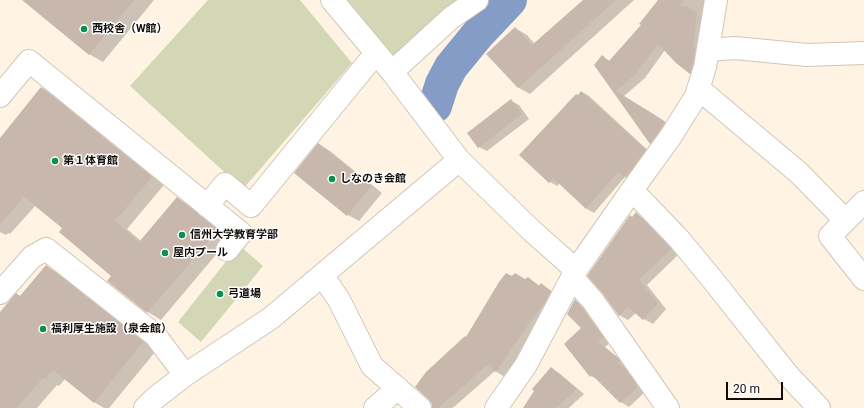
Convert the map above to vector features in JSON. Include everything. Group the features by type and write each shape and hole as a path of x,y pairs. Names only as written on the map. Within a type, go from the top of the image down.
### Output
{"street":[{"path":"332,0 392,72 459,160 574,274 668,408"},
{"path":"392,72 451,18 477,0"},
{"path":"496,408 526,365 574,274 671,136 696,96 705,67 716,0"},
{"path":"708,50 735,48 807,55 864,53"},
{"path":"207,206 225,184 251,206 376,53"},
{"path":"0,96 29,61 241,233 227,250"},
{"path":"698,89 800,173 845,220"},
{"path":"155,405 185,375 271,318 459,160"},
{"path":"632,190 679,239 788,375 819,408"},
{"path":"864,202 830,236 864,279"},
{"path":"0,293 32,257 46,249 155,335 185,375"},
{"path":"322,275 339,300 372,366 420,408"},
{"path":"375,408 398,388"}],"green space":[{"path":"208,0 300,0 352,63 243,189 130,86"},
{"path":"344,0 464,0 396,60"},
{"name":"弓道場","path":"239,245 263,266 201,342 178,322"}],"building":[{"name":"西校舎（W館）","path":"22,0 134,0 89,55"},
{"path":"583,0 616,0 518,88 486,54 515,27 532,45"},
{"path":"658,0 684,0 680,6 689,7 697,13 693,48 695,48 690,74 676,63 658,44 637,73 616,91 665,122 650,144 594,65 602,55 609,61 641,25 639,24"},
{"path":"41,87 152,177 115,221 139,242 177,197 218,230 147,313 107,281 111,276 59,232 62,228 24,197 0,224 0,138"},
{"path":"581,91 646,150 624,177 618,172 586,209 553,178 549,183 519,155 576,94 578,95"},
{"path":"511,99 522,114 478,148 467,133"},
{"name":"しなのき会館","path":"318,143 371,186 347,216 294,173"},
{"path":"636,212 671,249 639,280 658,303 643,320 628,307 619,316 603,294 587,276 630,215 632,217"},
{"path":"46,265 143,342 94,403 53,370 45,379 43,378 17,408 0,408 0,312 16,293 20,296"},
{"path":"506,273 512,276 515,273 525,279 528,277 539,286 541,283 551,291 496,372 487,365 438,408 432,408 432,404 428,399 415,387 426,372 465,336 466,337"},
{"path":"575,299 603,337 598,342 618,358 620,361 618,363 626,369 638,387 620,403 592,375 590,377 564,344 581,328 567,314"},
{"path":"551,367 577,389 556,408 523,408 534,391 532,389"}],"waterway":[{"path":"435,106 442,84 451,67 478,34 510,0"}],"place":[{"name":"西校舎（W館）","path":"84,29"},
{"name":"第１体育館","path":"55,161"},
{"name":"しなのき会館","path":"332,179"},
{"name":"信州大学教育学部","path":"182,235"},
{"name":"屋内プール","path":"165,253"},
{"name":"弓道場","path":"220,294"},
{"name":"福利厚生施設（泉会館）","path":"43,329"}]}
